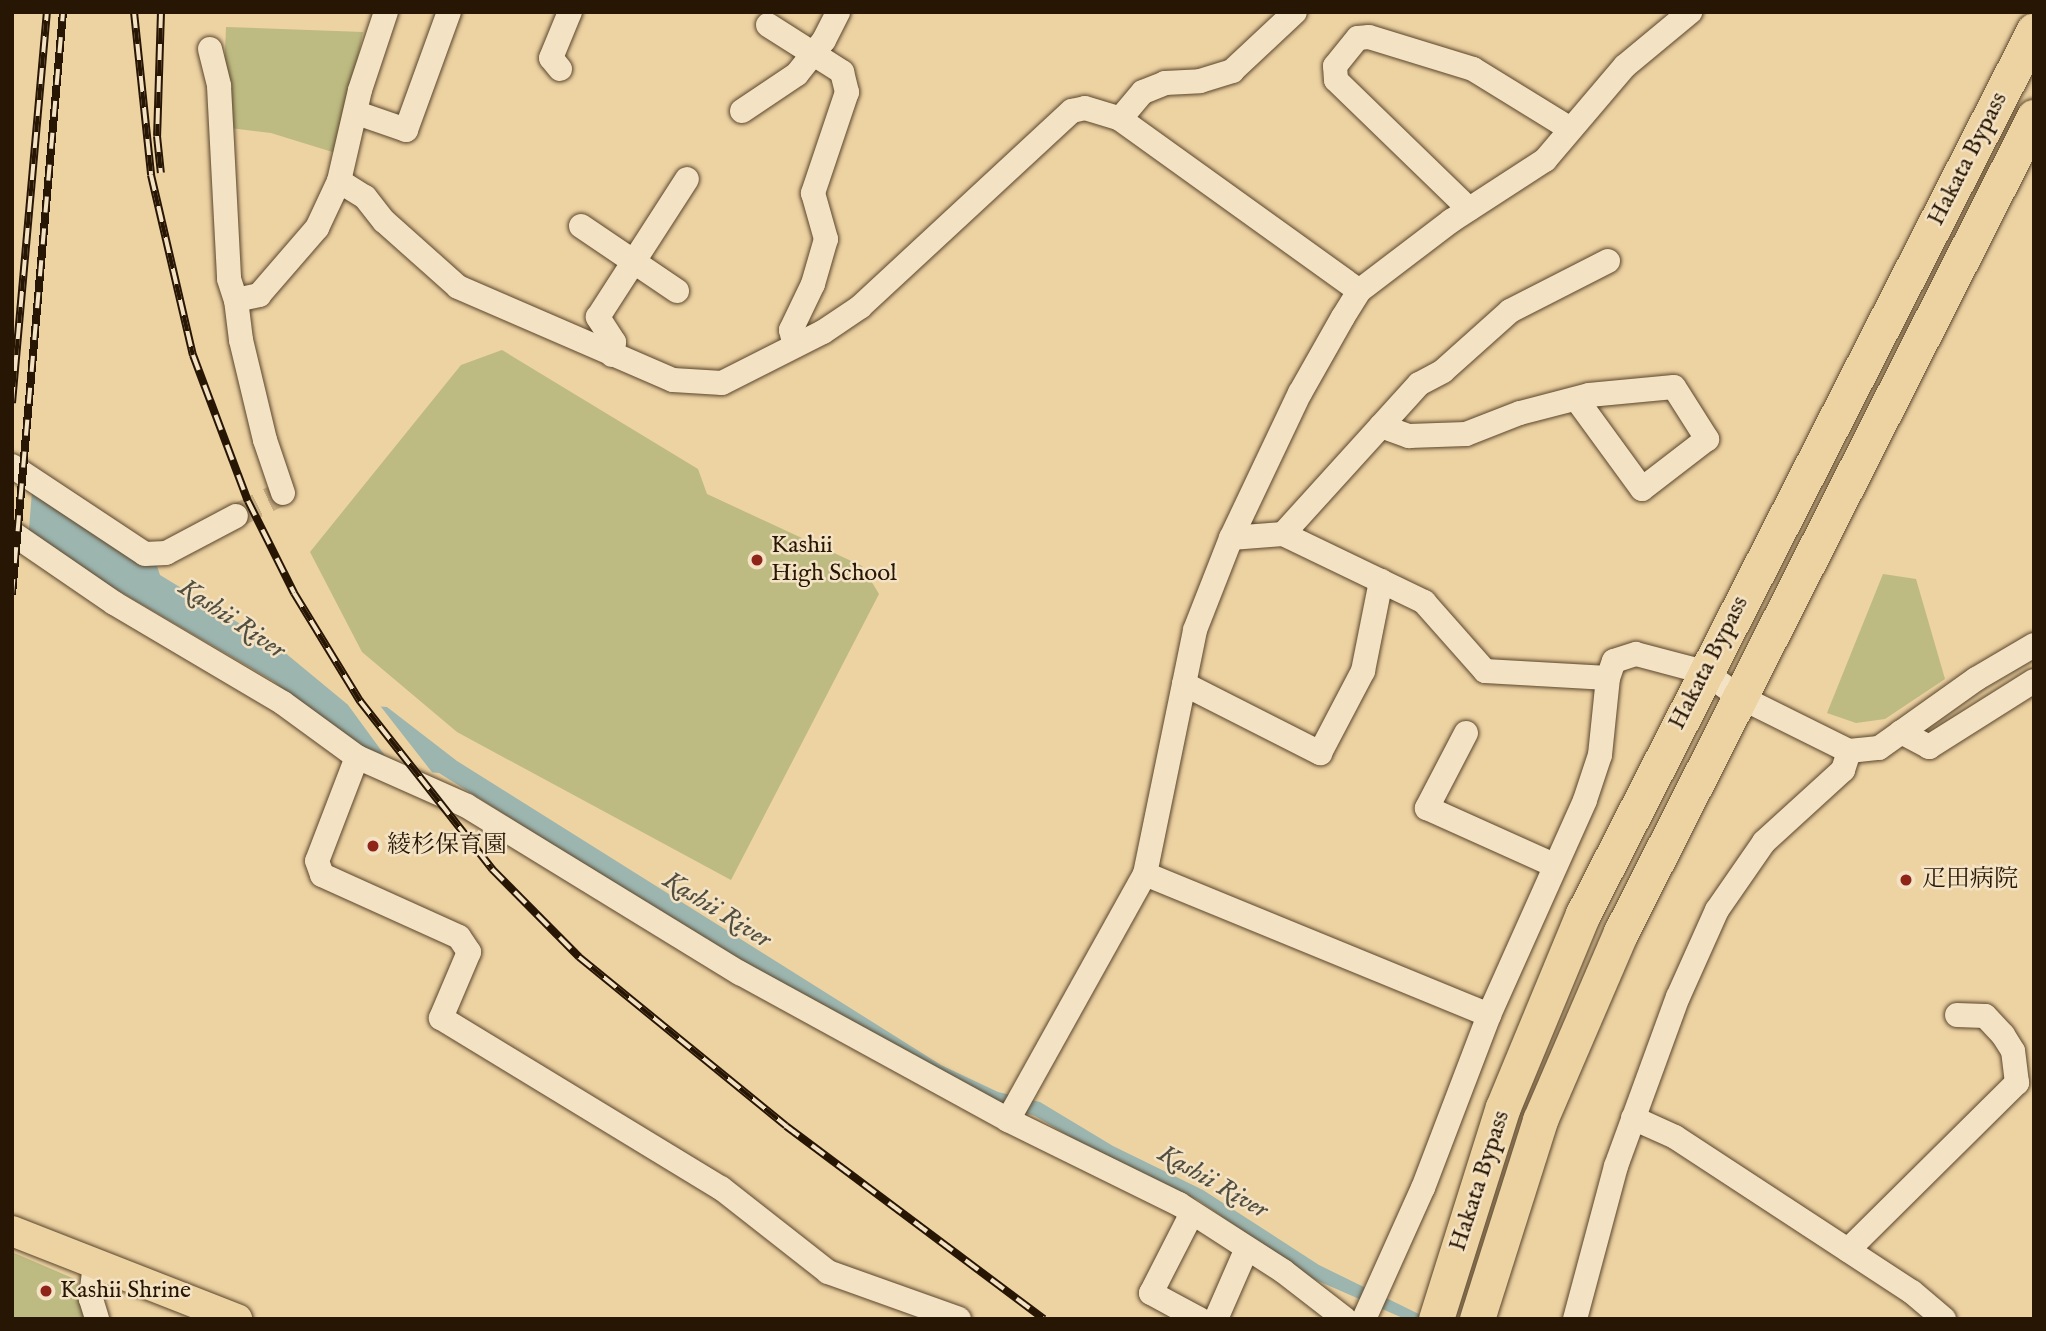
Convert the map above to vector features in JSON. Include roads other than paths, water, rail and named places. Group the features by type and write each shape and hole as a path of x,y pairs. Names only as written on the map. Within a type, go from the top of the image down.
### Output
{"highway":[{"name":"Hakata Bypass","path":"1439,1307 1503,1107 1583,914 1704,672 2034,30"},
{"name":"Hakata Bypass","path":"1479,1313 1540,1120 1621,932 2034,117"}],"main road":[{"path":"12,1231 237,1319"}],"street":[{"path":"236,300 259,295 317,229 339,181 386,12"},
{"path":"357,113 405,130 449,12"},
{"path":"560,69 551,58 570,12"},
{"path":"742,111 797,74 812,56 838,12"},
{"path":"1120,119 1143,92 1165,83 1200,82 1232,71 1295,12"},
{"path":"1009,1120 1145,874 1195,630 1231,538 1300,393 1359,291 1469,209 1545,160 1569,128 1625,66 1690,12"},
{"path":"768,25 812,56 842,72 847,92 813,193 826,239 813,284 791,330 795,346"},
{"path":"1469,209 1336,80 1335,66 1358,38 1369,37 1472,69 1569,128"},
{"path":"210,49 219,86 229,279 236,300 241,340 265,440 283,493"},
{"path":"339,181 365,197 384,221 458,287 673,380 722,383 795,346 860,307 1072,111 1085,108 1120,119 1359,291"},
{"path":"612,355 614,342 598,317 632,260 687,180"},
{"path":"581,226 677,291"},
{"path":"1283,534 1419,384 1443,371 1510,311 1608,261"},
{"path":"1381,426 1409,436 1466,434 1520,412 1577,400 1674,387 1707,439 1642,489 1577,400"},
{"path":"12,466 145,554 166,553 236,516"},
{"path":"12,533 114,603 283,702 357,757 467,806 579,870 740,973 1009,1120 1192,1213 1247,1248 1345,1319"},
{"path":"1231,538 1283,534 1424,602 1485,671 1608,678"},
{"path":"1184,684 1320,753 1363,671 1381,581"},
{"path":"1364,1319 1423,1188 1489,1015 1600,755 1608,678 1614,661 1636,654 1704,672 1740,697 1849,751 1879,748 2034,645"},
{"path":"1901,732 1929,747 2034,681"},
{"path":"1466,733 1427,808 1554,865"},
{"path":"1575,1319 1633,1118 1678,997 1717,911 1764,842 1843,770 1849,751"},
{"path":"357,757 317,861 322,875 459,937 470,952 441,1018 721,1188 828,1272 959,1319"},
{"path":"1145,874 1489,1015"},
{"path":"1848,1250 2018,1083 2013,1051 2003,1035 1984,1016 1957,1015"},
{"path":"1633,1118 1675,1137 1848,1250 1944,1319"},
{"path":"1192,1213 1151,1293 1199,1319"},
{"path":"1216,1319 1247,1248"},
{"path":"95,1264 91,1299 97,1319"}],"water":[{"name":"Kashii River","path":"12,468 156,563 160,575 278,647 347,704 387,707 457,761 941,1065 998,1092 1040,1102 1113,1146 1203,1190 1319,1265 1429,1319 1405,1319 1309,1277 1198,1200 1107,1159 1035,1116 992,1102 733,958 439,773 406,770 356,748 273,681 28,538"}],"tunnel":[{"path":"236,516 283,493"}],"railway":[{"path":"12,403 47,12"},
{"path":"12,595 63,12"},
{"path":"134,12 151,175 193,355 248,501 294,593 360,701 492,869 579,957 786,1126 1044,1319"},
{"path":"161,12 157,136 161,173"}],"place":[{"name":"Kashii High School","path":"757,560"},
{"name":"綾杉保育園","path":"373,846"},
{"name":"疋田病院","path":"1906,880"},
{"name":"Kashii Shrine","path":"46,1291"}]}
